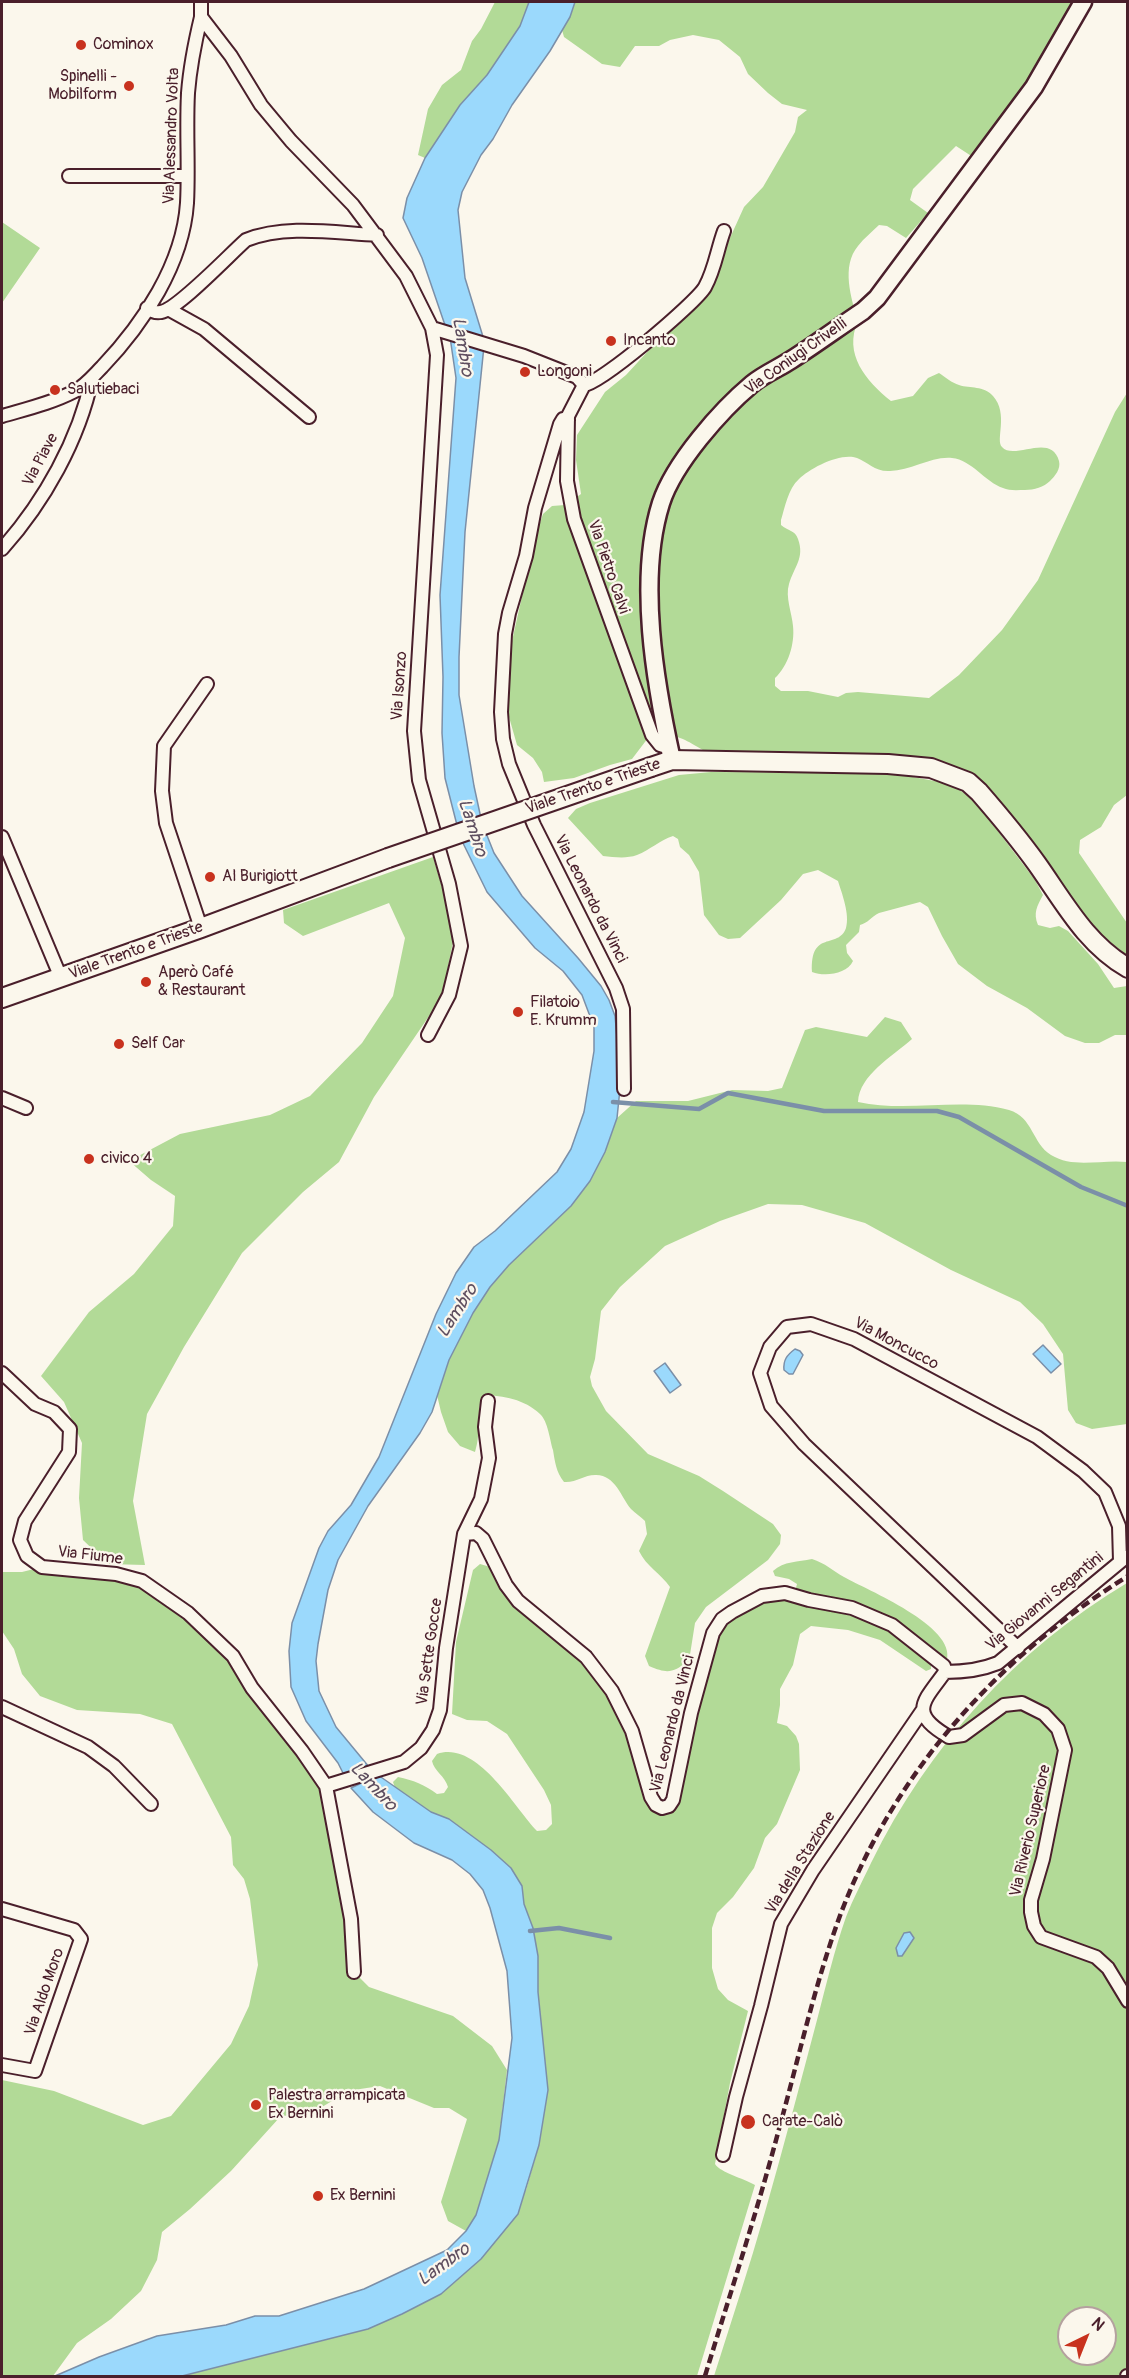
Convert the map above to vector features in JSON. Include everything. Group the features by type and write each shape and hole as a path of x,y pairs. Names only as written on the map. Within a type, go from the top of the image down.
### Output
{"main road":[{"name":"Viale Trento e Trieste","path":"2,999 388,858 651,767 671,754 931,768 968,782 979,792 1037,865 1070,915 1097,945 1128,968"}],"street":[{"name":"Via Alessandro Volta","path":"2,416 77,390 92,378 127,338 172,264 182,233 187,205 188,95 192,56 201,16 201,2"},
{"name":"Via Coniugi Crivelli","path":"671,754 649,618 650,560 662,503 672,478 721,414 753,383 863,311 877,298 1034,87 1083,2"},
{"path":"201,16 231,56 261,105 291,141 353,204 377,235 406,276 432,328 484,343 577,377 585,385 590,385 653,337 704,289 717,257 718,246 724,231"},
{"path":"69,176 187,176"},
{"path":"147,308 159,312 168,309 186,296 246,240 255,237 288,232 377,235"},
{"path":"168,309 204,329 309,417"},
{"name":"Via Isonzo","path":"428,1035 449,995 461,946 449,884 419,780 414,731 437,355 432,328"},
{"name":"Via Piave","path":"2,549 48,487 86,406 92,378"},
{"name":"Via Pietro Calvi","path":"585,385 568,416 567,481 574,519 652,735 671,754"},
{"name":"Via Leonardo da Vinci","path":"568,420 563,419 560,424 535,508 526,556 509,614 505,634 501,721 509,764 534,825 616,988 622,1009 624,1089"},
{"path":"201,928 166,823 162,791 164,746 207,684"},
{"path":"2,837 61,978"},
{"path":"2,1098 26,1108"},
{"name":"Via Moncucco","path":"1018,1648 804,1444 771,1406 760,1373 770,1347 787,1327 811,1324 854,1339 1037,1437 1063,1455 1106,1492 1119,1526 1124,1559"},
{"name":"Via Fiume","path":"2,1373 35,1404 54,1412 70,1429 69,1452 25,1521 20,1540 27,1556 42,1567 116,1574 142,1581 188,1613 233,1656 252,1688 302,1751 326,1786"},
{"path":"464,1534 481,1499 489,1458 485,1427 488,1401"},
{"name":"Via Leonardo da Vinci","path":"464,1534 476,1533 483,1539 506,1585 518,1601 586,1657 612,1691 632,1731 651,1797 656,1805 662,1808 669,1806 673,1800 691,1713 713,1633 722,1619 732,1611 762,1596 785,1593 852,1608 892,1625 945,1669"},
{"name":"Via Sette Gocce","path":"326,1786 404,1762 421,1748 433,1730 440,1710 446,1648 464,1534"},
{"name":"Via Giovanni Segantini","path":"945,1669 985,1668 998,1663 1124,1559"},
{"path":"922,1711 922,1704 945,1669"},
{"name":"Via Riverio Superiore","path":"922,1711 930,1723 941,1732 954,1737 963,1735 978,1726 1004,1705 1022,1703 1044,1714 1058,1729 1065,1750 1043,1859 1031,1900 1032,1919 1041,1937 1096,1957 1108,1968 1128,2001"},
{"path":"2,1707 88,1747 114,1766 151,1804"},
{"name":"Via della Stazione","path":"723,2155 736,2095 781,1924 813,1870 922,1711"},
{"path":"326,1786 351,1919 354,1972"},
{"name":"Via Aldo Moro","path":"2,1909 74,1930 81,1939 35,2071 2,2065"}],"green space":[{"path":"495,2 529,2 520,26 487,75 460,105 425,158 418,155 428,109 442,85 461,70 472,41"},
{"path":"575,2 1076,2 979,161 956,146 913,189 910,200 928,213 906,238 887,226 879,225 860,243 853,254 849,272 850,292 858,321 854,333 855,356 873,385 891,401 913,396 928,378 939,373 956,384 985,390 998,403 1002,447 1015,451 1048,449 1055,453 1059,461 1058,470 1045,485 1025,490 1011,490 996,485 966,463 952,458 936,459 906,469 885,471 857,458 843,457 826,462 804,475 792,488 781,520 781,525 797,536 800,552 788,589 793,626 792,647 784,667 775,678 775,686 781,691 808,691 838,697 846,693 858,692 929,698 959,675 1002,630 1038,580 1115,412 1127,393 1127,795 1114,805 1101,827 1080,840 1079,853 1127,923 1127,955 1102,936 1085,918 964,774 707,752 685,740 666,736 648,738 632,759 574,778 544,782 542,772 533,758 517,745 507,710 506,685 512,641 536,534 543,514 552,506 565,505 581,494 576,460 577,435 605,392 626,375 673,324 720,260 744,207 763,187 795,132 798,117 807,110 782,104 768,93 748,74 740,57 719,40 693,35 670,40 659,46 635,46 620,67 602,64 564,37 562,30"},
{"path":"2,222 40,248 2,303"},
{"path":"711,772 891,773 951,784 968,796 988,818 1035,880 1043,895 1036,910 1038,925 1050,928 1059,926 1068,931 1098,964 1114,988 1127,986 1127,1035 1115,1035 1099,1043 1085,1043 1065,1036 1027,1008 987,986 958,964 928,907 920,902 879,913 860,925 859,932 846,945 847,953 853,961 846,969 829,974 812,972 815,950 825,942 837,938 846,928 846,910 838,881 818,870 803,874 781,900 740,938 728,939 719,935 704,915 699,872 689,855 680,847 678,839 673,836 633,856 603,856 568,818 576,809 590,803 679,775"},
{"path":"433,857 442,887 453,942 442,997 374,1097 339,1162 303,1192 242,1253 184,1347 147,1414 133,1501 145,1565 108,1564 83,1540 79,1498 82,1443 64,1402 41,1376 89,1312 134,1274 173,1226 175,1196 129,1161 180,1134 270,1115 310,1096 362,1043 393,996 405,938 389,903 303,936 284,923 283,910"},
{"path":"885,1017 901,1022 912,1039 878,1067 864,1083 858,1102 896,1106 972,1105 1009,1110 1023,1118 1045,1150 1060,1159 1079,1163 1127,1162 1127,1424 1092,1429 1076,1423 1068,1410 1063,1354 1043,1324 1020,1302 951,1270 865,1223 802,1205 768,1204 720,1221 665,1246 620,1287 601,1311 595,1359 590,1377 592,1386 606,1411 648,1454 699,1476 773,1524 781,1535 780,1544 768,1560 706,1607 695,1623 689,1661 670,1671 655,1669 649,1666 645,1656 670,1587 639,1551 647,1534 645,1521 631,1509 617,1487 608,1478 591,1475 564,1482 556,1467 550,1436 543,1417 520,1402 506,1397 483,1395 479,1409 475,1452 460,1446 448,1432 437,1395 449,1360 473,1313 490,1287 509,1265 571,1206 590,1181 605,1152 617,1118 636,1101 688,1101 732,1090 768,1091 782,1088 805,1030 816,1027 867,1037"},
{"path":"812,1559 889,1600 924,1622 938,1635 946,1647 947,1660 940,1658 931,1660 931,1669 926,1671 880,1640 848,1630 811,1626 800,1634 793,1665 780,1689 777,1723 787,1726 796,1736 799,1744 800,1770 777,1824 765,1838 754,1868 733,1897 717,1913 712,1928 712,1968 718,1989 728,2000 748,2011 730,2083 715,2164 727,2173 755,2185 697,2376 182,2376 368,2329 441,2294 481,2259 526,2190 539,2145 548,2090 538,1992 538,1956 533,1928 524,1904 522,1886 511,1868 491,1850 449,1819 431,1812 395,1788 393,1782 398,1777 419,1783 437,1794 444,1793 448,1787 432,1761 437,1754 452,1752 466,1757 493,1778 537,1831 546,1830 552,1824 551,1805 544,1790 507,1734 487,1721 467,1720 452,1714 456,1642 473,1570 480,1564 497,1569 506,1585 612,1691 651,1797 669,1806 713,1633 732,1612 795,1592 797,1584 789,1579 775,1576 773,1571 786,1564"},
{"path":"42,1567 142,1581 211,1633 326,1786 354,1972 369,1987 453,2016 492,2046 507,2070 499,2140 476,2215 466,2231 448,2221 441,2202 467,2119 449,2108 434,2108 380,2086 347,2091 347,2097 332,2101 322,2107 280,2117 231,2171 162,2232 157,2260 141,2291 111,2319 77,2343 53,2376 2,2376 2,2080 54,2091 143,2125 171,2116 231,2044 249,2006 258,1965 250,1899 244,1879 233,1865 231,1837 172,1724 140,1714 77,1710 40,1696 22,1674 14,1649 2,1631 2,1572 22,1572"},
{"path":"1127,1583 1127,2376 714,2376 765,2212 849,1910 894,1820 919,1780 979,1704 1048,1638 1086,1609"}],"water":[{"path":"529,2 575,2 570,17 550,51 512,105 481,155 462,192 458,210 465,278 484,340 447,331 422,258 403,218 407,198 425,158 460,105 487,75 520,26"},
{"name":"Lambro","path":"450,337 484,346 465,532 459,657 459,695 482,823 494,853 522,896 578,958 601,986 609,1000 615,1016 621,1079 617,1118 605,1152 590,1181 571,1206 509,1265 490,1287 473,1313 449,1360 432,1412 420,1433 368,1506 338,1560 328,1590 316,1661 319,1691 336,1727 374,1773 348,1783 338,1763 306,1721 291,1687 289,1651 292,1623 319,1548 328,1531 351,1505 379,1457 436,1314 456,1273 474,1247 495,1231 557,1172 571,1149 584,1112 594,1051 594,1027 582,995 563,971 535,948 487,892 460,837 445,778 440,595 456,378"},
{"path":"1043,1345 1061,1364 1051,1373 1033,1354"},
{"path":"795,1349 803,1355 793,1374 789,1374 784,1370 784,1363"},
{"path":"665,1363 681,1385 670,1393 654,1371"},
{"name":"Lambro","path":"378,1775 431,1812 449,1819 491,1850 511,1868 522,1886 524,1904 533,1928 538,1956 538,1992 548,2090 539,2145 518,2214 481,2259 441,2294 368,2329 182,2376 55,2376 157,2336 226,2325 255,2316 279,2316 364,2289 447,2250 466,2231 476,2215 499,2140 512,2038 507,1971 490,1908 483,1890 470,1874 452,1860 414,1843 373,1812 351,1788"},
{"path":"910,1932 914,1938 902,1956 898,1956 896,1948 904,1933"}],"waterway":[{"path":"613,1102 699,1109 728,1093 824,1111 937,1111 959,1117 1081,1187 1128,1206"},
{"path":"530,1931 559,1928 610,1938"}],"railway":[{"path":"705,2376 762,2191 823,1966 841,1913 864,1861 890,1812 956,1721 1036,1642 1128,1576"}],"place":[{"name":"Cominox","path":"81,45"},
{"name":"Spinelli - Mobilform","path":"129,86"},
{"name":"Incanto","path":"611,341"},
{"name":"Longoni","path":"525,372"},
{"name":"Salutiebaci","path":"55,390"},
{"name":"Al Burigiott","path":"210,877"},
{"name":"Aperò Café & Restaurant","path":"146,982"},
{"name":"Filatoio E. Krumm","path":"518,1012"},
{"name":"Self Car","path":"119,1044"},
{"name":"civico 4","path":"89,1159"},
{"name":"Palestra arrampicata Ex Bernini","path":"256,2105"},
{"name":"Carate-Calò","path":"748,2122"},
{"name":"Ex Bernini","path":"318,2196"}]}
